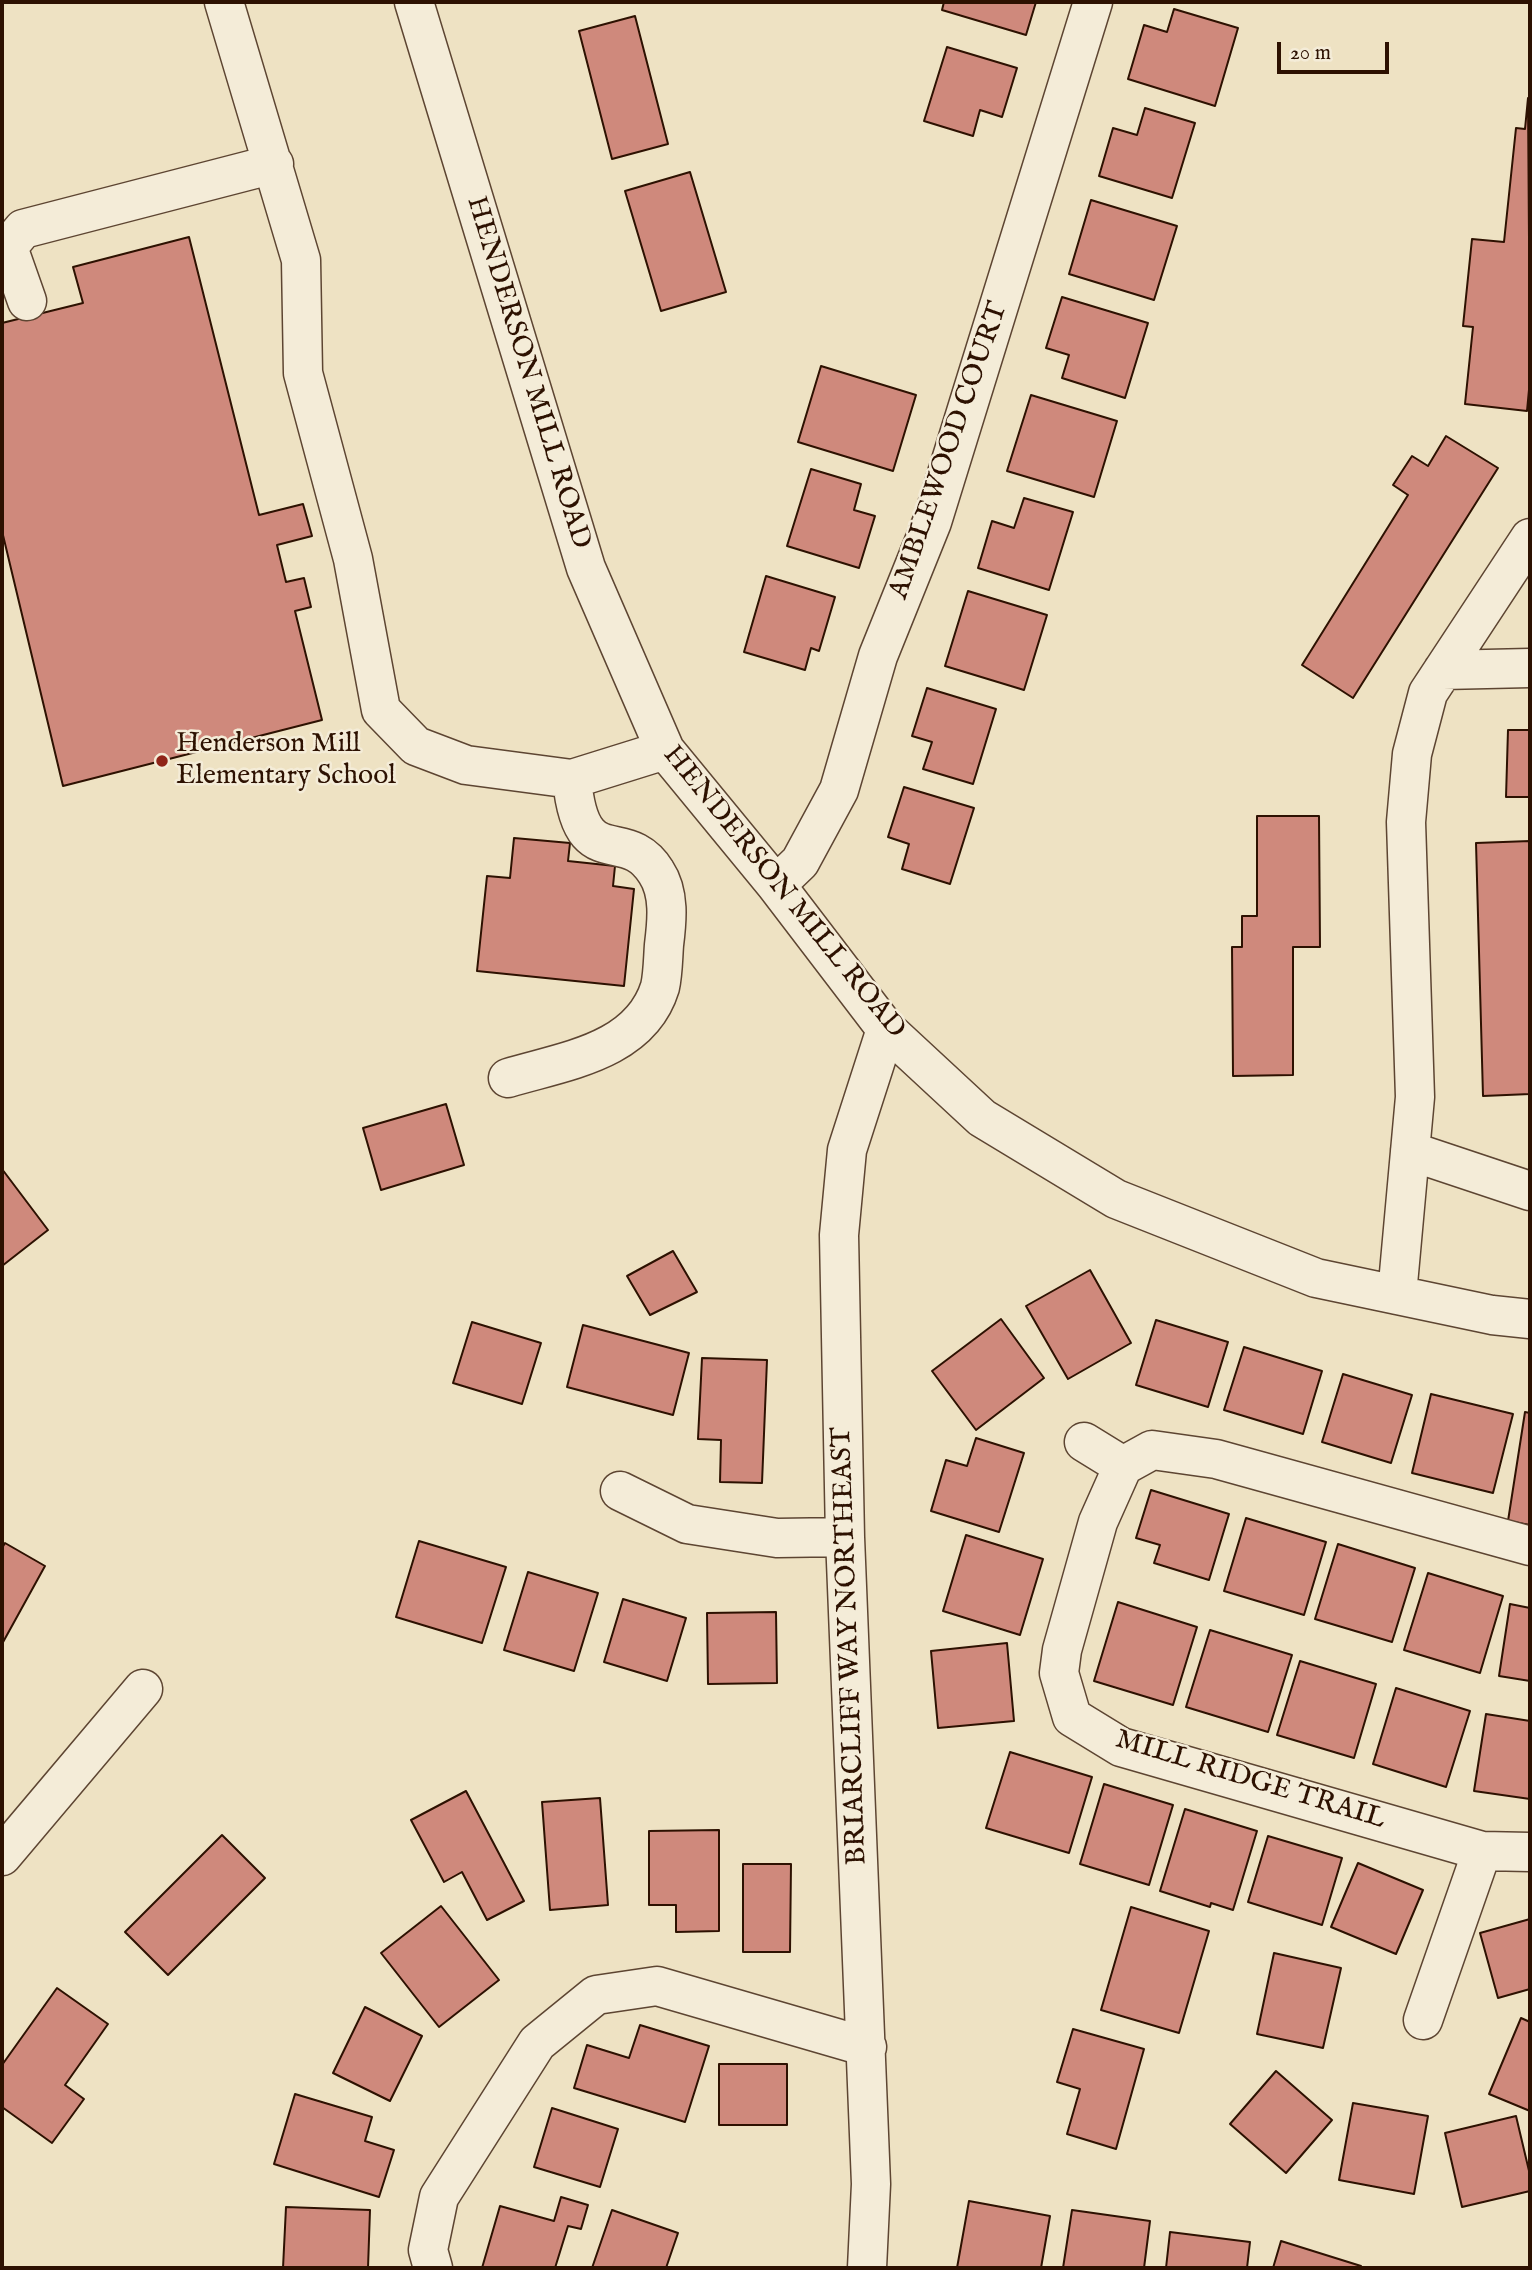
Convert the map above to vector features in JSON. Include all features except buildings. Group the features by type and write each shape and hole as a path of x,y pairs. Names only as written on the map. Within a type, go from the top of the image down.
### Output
{"street":[{"path":"224,2 301,260 303,373 353,559 382,710 416,746 466,765 572,779 664,750"},
{"name":"HENDERSON MILL ROAD","path":"414,2 586,568 664,750 776,885 886,1029 982,1118 1116,1199 1317,1278 1492,1315 1530,1319"},
{"name":"AMBLEWOOD COURT","path":"776,885 800,862 839,790 878,656 932,522 1093,2"},
{"path":"27,301 8,247 23,229 274,164"},
{"path":"1397,1295 1415,1097 1406,822 1412,754 1429,693 1530,538"},
{"path":"1443,670 1530,668"},
{"path":"508,1078 608,1048 643,1020 660,987 666,894 656,870 635,853 598,842 587,834 575,804 572,779"},
{"name":"BRIARCLIFF WAY NORTHEAST","path":"867,2268 871,2184 845,1537 839,1235 846,1150 886,1029"},
{"path":"1410,1151 1530,1191"},
{"path":"1084,1442 1123,1466 1152,1450 1216,1458 1530,1546"},
{"name":"MILL RIDGE TRAIL","path":"1123,1466 1098,1522 1062,1650 1059,1673 1072,1717 1121,1747 1482,1851 1530,1852"},
{"path":"620,1491 687,1524 777,1538 845,1537"},
{"path":"2,1856 143,1689"},
{"path":"1423,2020 1482,1851"},
{"path":"433,2268 428,2250 439,2197 537,2043 592,1984 657,1986 867,2047"}],"place":[{"name":"Henderson Mill Elementary School","path":"162,761"}]}
